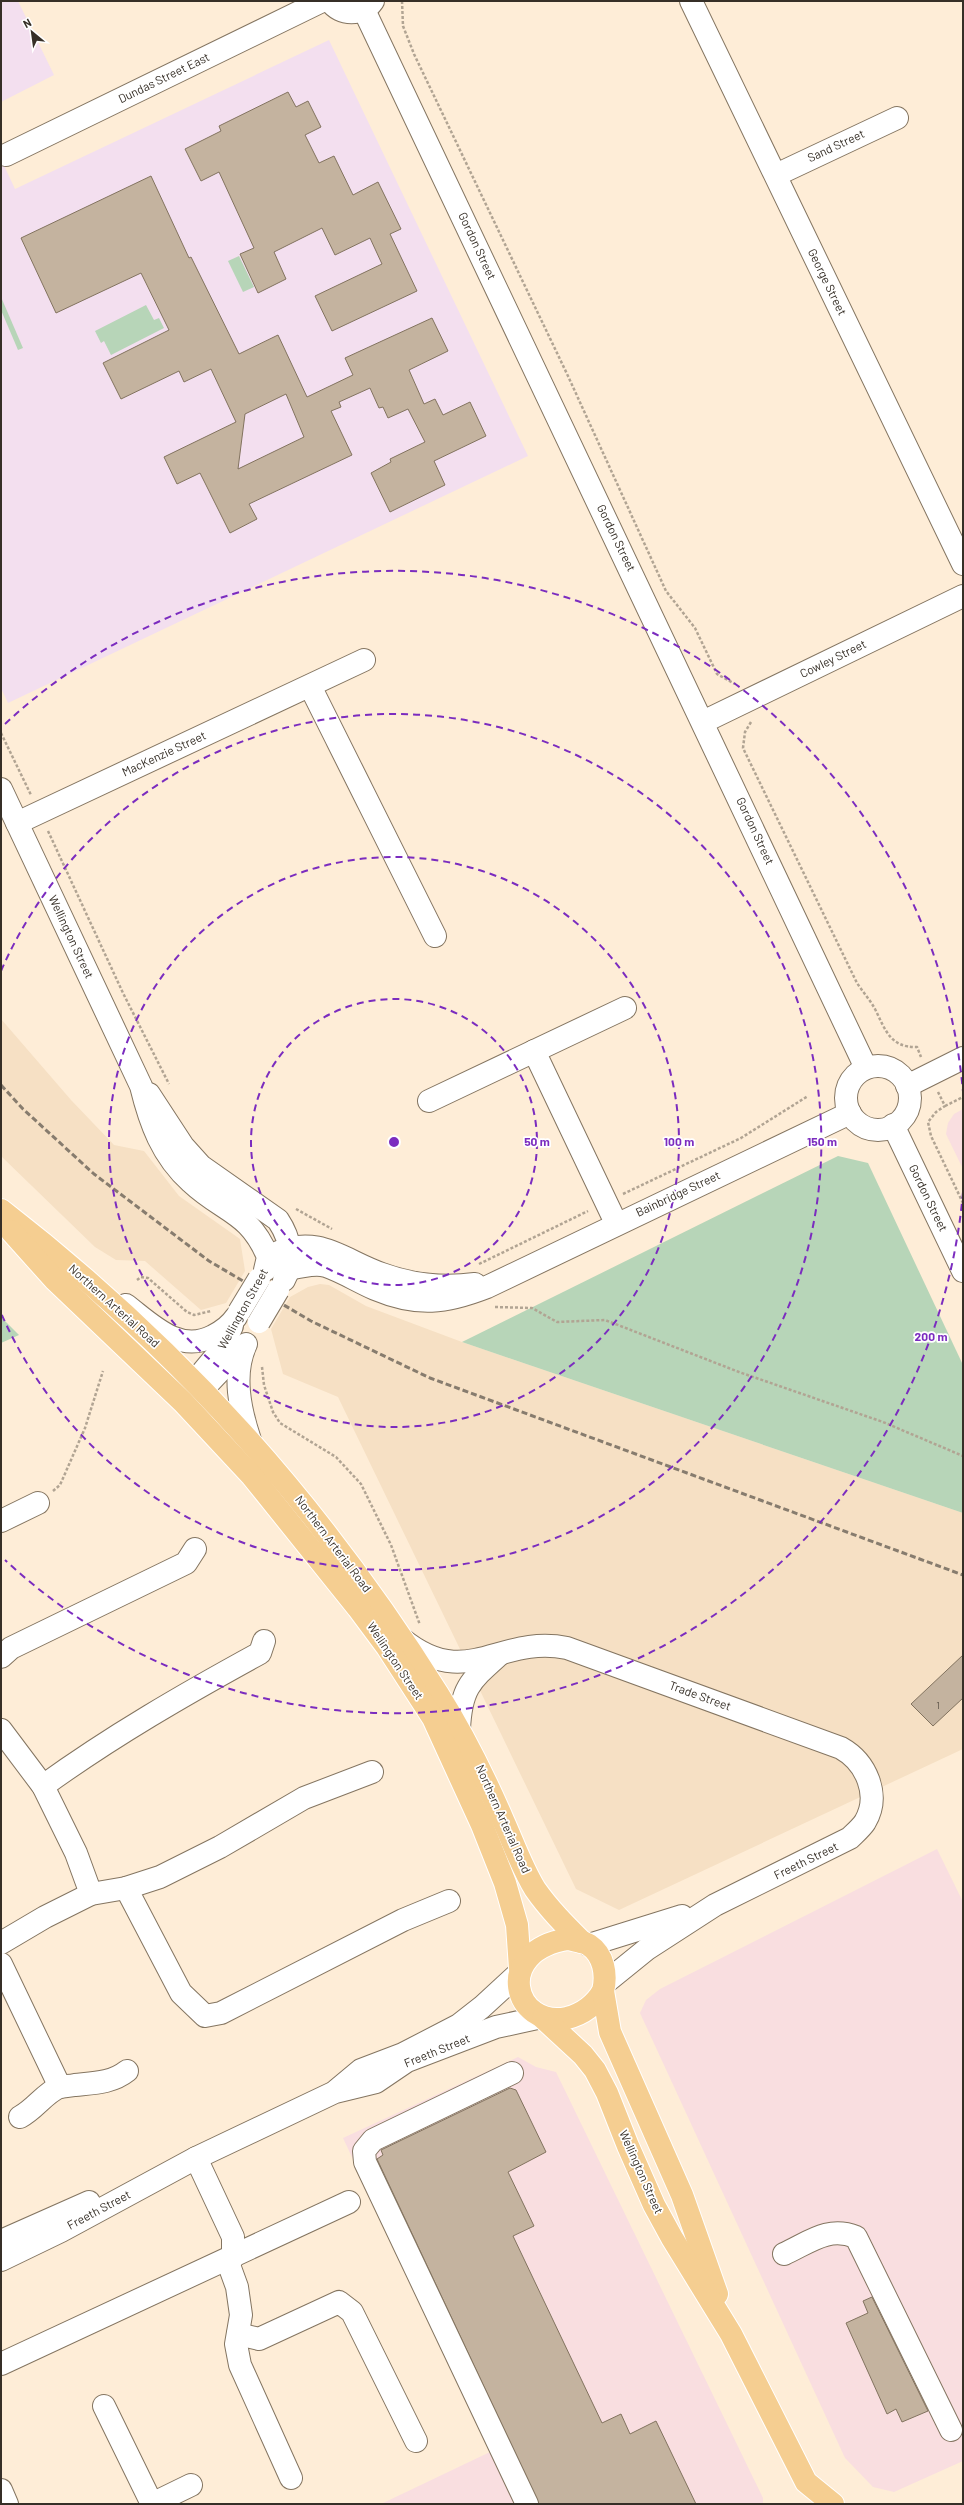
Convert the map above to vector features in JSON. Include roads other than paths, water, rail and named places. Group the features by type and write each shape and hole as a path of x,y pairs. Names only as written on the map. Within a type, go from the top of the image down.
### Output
{"main road":[{"name":"Northern Arterial Road","path":"1,1210 34,1236 158,1344 200,1386 250,1440 319,1523 402,1639 459,1728 476,1758 533,1886 552,1913 585,1944"},
{"name":"Northern Arterial Road","path":"1,1219 54,1279 183,1402"},
{"path":"183,1402 200,1386"},
{"name":"Wellington Street","path":"183,1402 252,1476 310,1547 358,1608 421,1699 455,1763 499,1868 517,1925 520,1970"},
{"path":"568,1939 585,1944 602,1964 604,1987 583,2012 563,2019 542,2017 523,1999 519,1988 520,1970 532,1953 549,1943 568,1939"},
{"name":"Wellington Street","path":"604,1987 610,2032 682,2195 731,2334"},
{"name":"Wellington Street","path":"542,2017 583,2055 595,2070 608,2093 628,2146 654,2205 672,2238 731,2334 806,2482 833,2504"},
{"name":"Wellington Street","path":"806,2482 806,2504"}],"street":[{"name":"Dundas Street East","path":"6,155 322,1"},
{"name":"Gordon Street","path":"330,1 340,10 347,12 368,5 866,1068"},
{"name":"George Street","path":"691,1 963,564"},
{"name":"Sand Street","path":"776,175 897,118"},
{"name":"Cowley Street","path":"704,722 963,596"},
{"name":"MacKenzie Street","path":"17,823 364,660"},
{"path":"310,686 435,936"},
{"name":"Wellington Street","path":"1,789 141,1086 153,1129 166,1153 191,1183 247,1222 261,1240 268,1257 268,1264 238,1315 221,1350 200,1386"},
{"path":"429,1101 625,1008"},
{"path":"534,1051 616,1223"},
{"path":"907,1086 963,1058"},
{"path":"886,1067 895,1071 907,1086 910,1094 906,1112 893,1125 886,1129 869,1128 854,1120 850,1113 846,1098 847,1090 854,1077 866,1068 886,1067"},
{"name":"Wellington Street","path":"141,1086 156,1103 183,1146 201,1166 278,1220 286,1232 289,1258 278,1290 246,1344 200,1386"},
{"name":"Bainbridge Street","path":"289,1258 308,1246 330,1250 383,1274 426,1284 460,1286 508,1276 616,1223 850,1113"},
{"name":"Gordon Street","path":"893,1125 963,1271"},
{"path":"34,1236 168,1337 186,1342 209,1338 223,1331 238,1315"},
{"path":"268,1257 289,1258"},
{"path":"246,1344 239,1368 238,1385 244,1421 250,1440"},
{"path":"1,1521 38,1503"},
{"path":"1,1657 11,1648 186,1563 195,1549"},
{"name":"Trade Street","path":"402,1639 418,1652 445,1662 470,1662 537,1645 567,1648 841,1748 860,1761 869,1780 872,1793"},
{"path":"43,1786 98,1746 171,1701 260,1653 264,1641"},
{"path":"459,1728 460,1708 467,1688 502,1653"},
{"path":"1,1730 43,1786 74,1847 91,1894"},
{"path":"1,1943 45,1917 91,1894 126,1888 160,1877 220,1847 304,1798 372,1772"},
{"name":"Freeth Street","path":"604,1987 647,1949 715,1905 850,1838 864,1822 869,1812 872,1793"},
{"path":"126,1888 181,1993 205,2016 221,2013 403,1920 449,1901"},
{"name":"Freeth Street","path":"585,1944 715,1905"},
{"path":"1,1964 60,2087"},
{"name":"Freeth Street","path":"335,2092 361,2070 403,2054 459,2025 482,2007 520,1970"},
{"name":"Freeth Street","path":"1,2260 61,2231 196,2158 335,2092 376,2082 407,2062 496,2027 542,2017"},
{"path":"20,2117 31,2111 36,2104 60,2087 101,2082 118,2078 127,2071"},
{"path":"512,2073 373,2140 364,2151 365,2162 527,2504"},
{"path":"196,2158 232,2237 233,2256 229,2265 238,2286 241,2315 236,2344 240,2365 291,2478"},
{"name":"Freeth Street","path":"1,2241 52,2217 196,2158"},
{"path":"1,2364 349,2202"},
{"path":"790,2251 828,2233 842,2231 856,2236 951,2430"},
{"path":"238,2334 259,2339 339,2302 352,2312 416,2441"},
{"path":"104,2406 152,2504 191,2485"},
{"path":"1,2490 7,2504"}],"railway":[{"path":"1,1085 23,1109 94,1174 209,1261 311,1321 430,1378 963,1575"}]}
